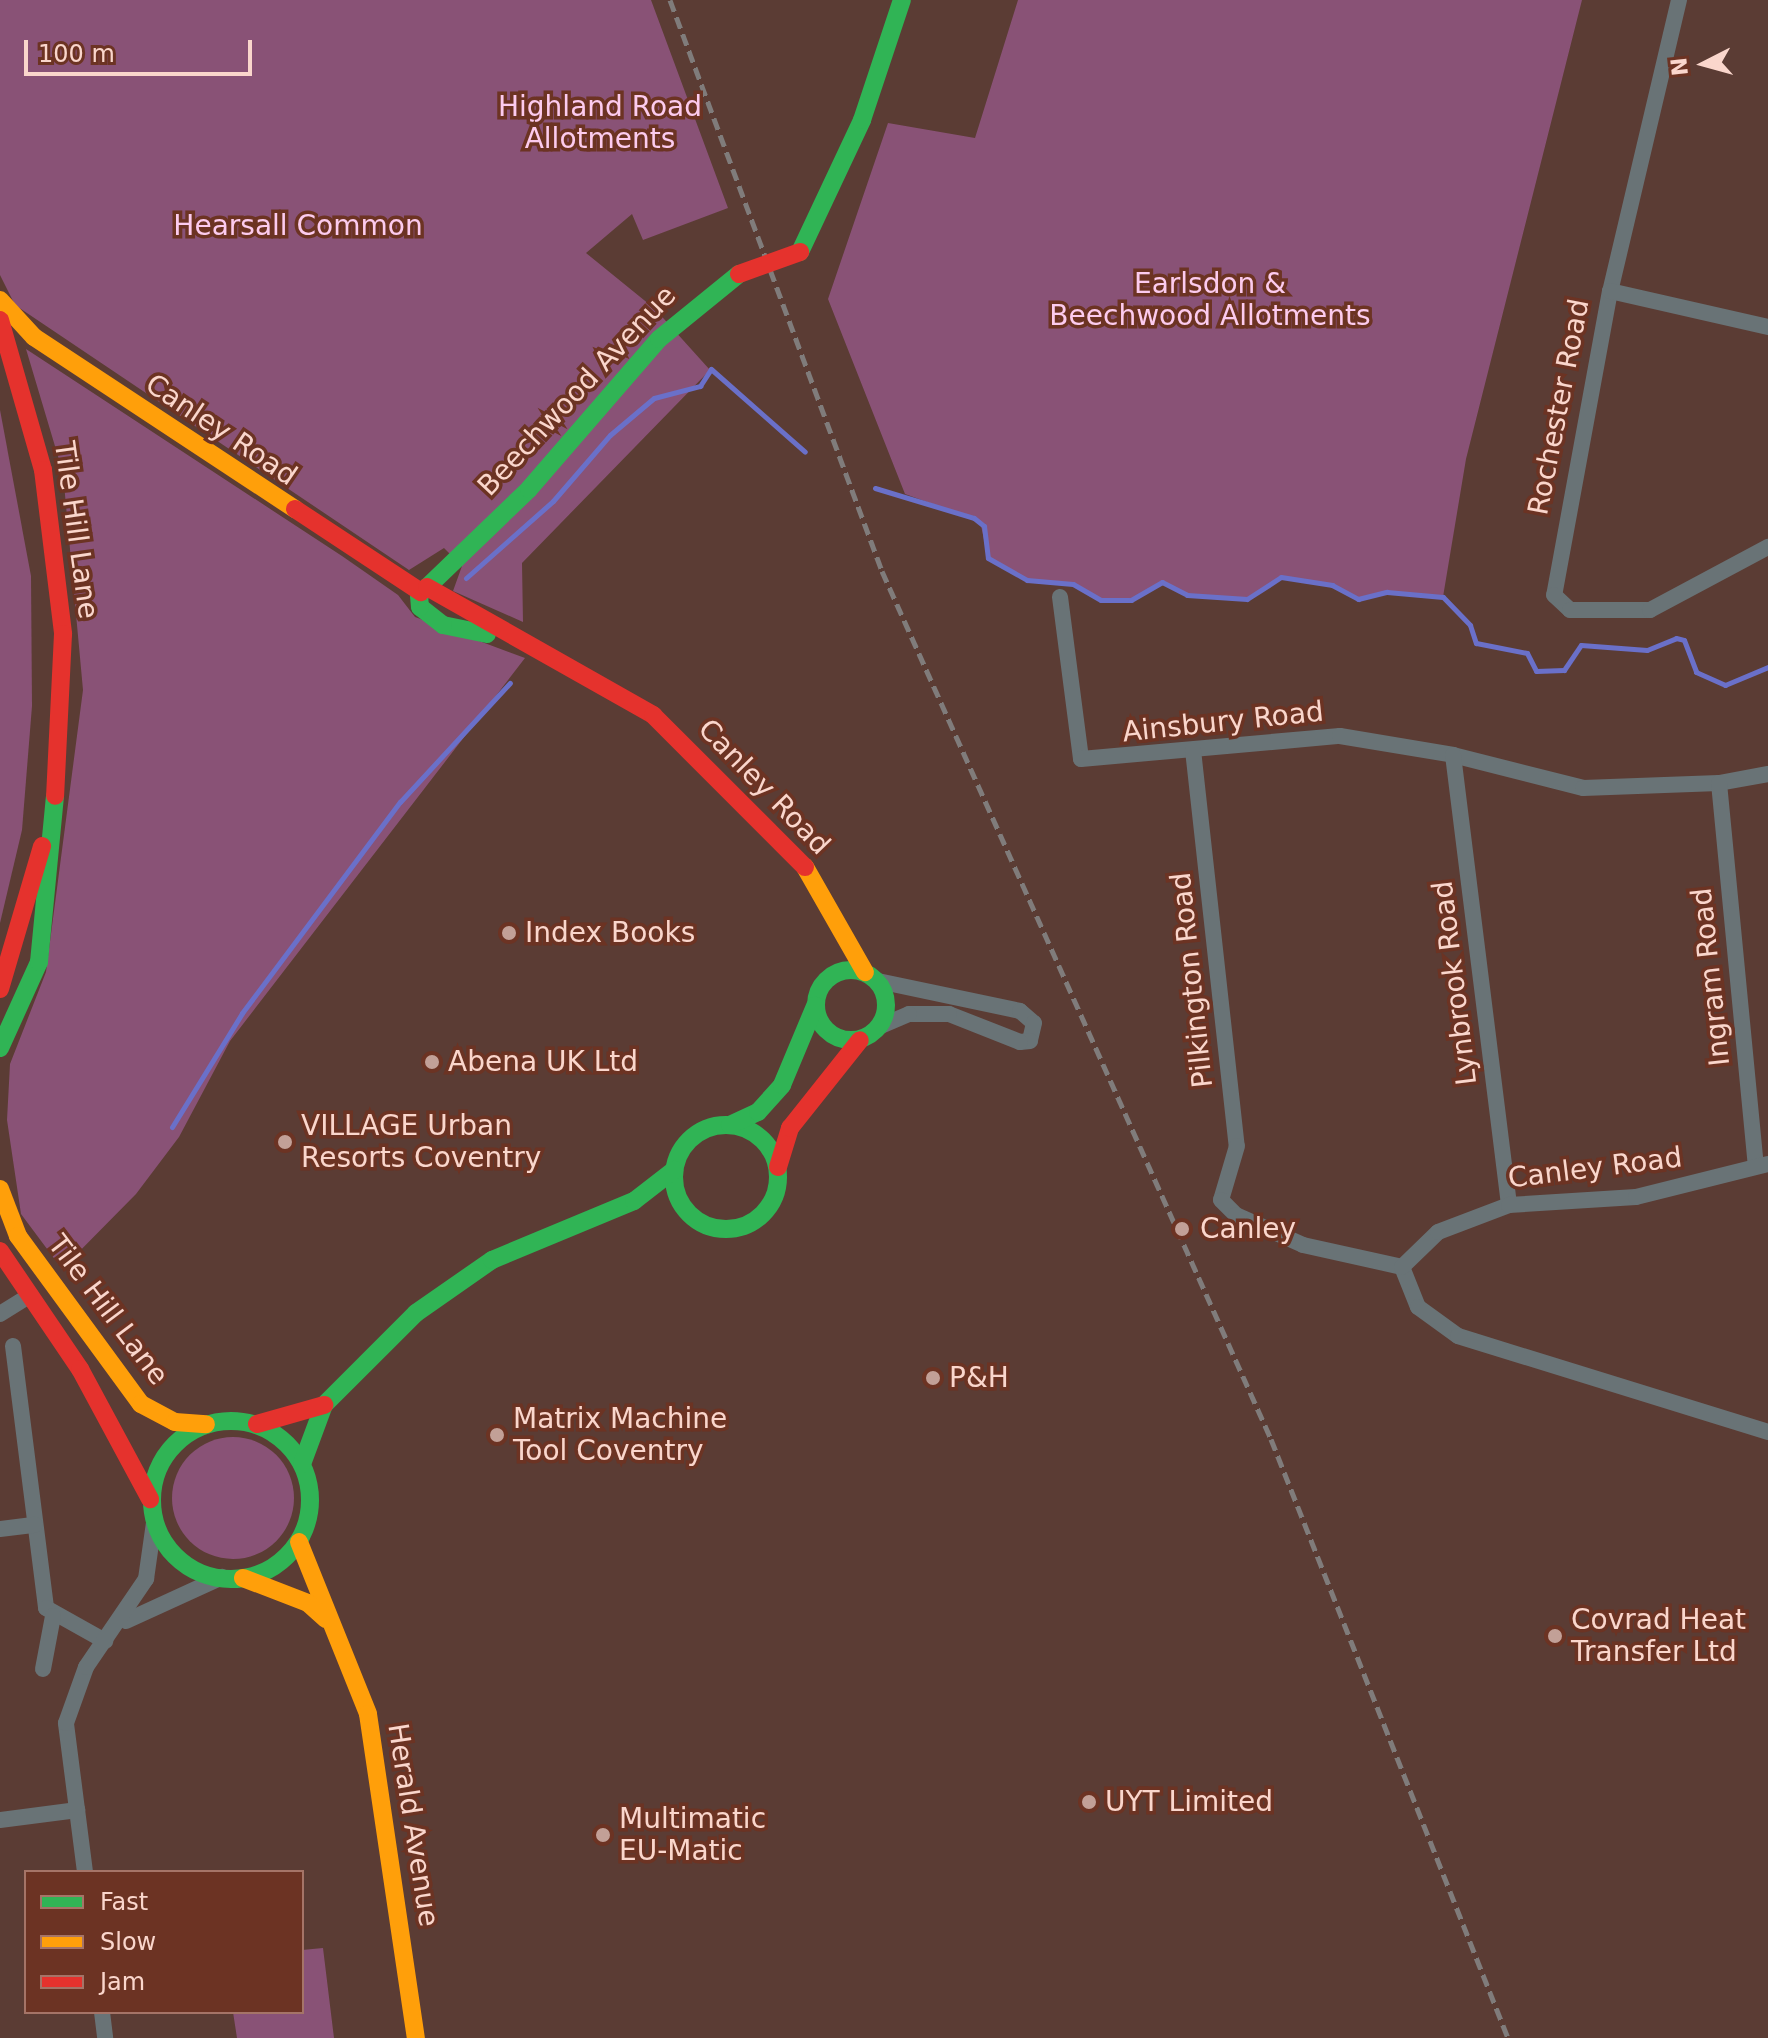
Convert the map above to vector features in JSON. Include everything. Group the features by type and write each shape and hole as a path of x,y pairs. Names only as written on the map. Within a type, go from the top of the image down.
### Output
{"street":[{"name":"Beechwood Avenue","path":"434,592 459,554 529,489 668,330 739,274 800,252 862,120 902,0"},
{"name":"Rochester Road","path":"1679,0 1610,291 1557,550 1559,604 1597,612 1650,610 1768,547"},
{"path":"1610,291 1768,327"},
{"name":"Canley Road","path":"0,300 34,337 434,592 527,647 597,677 653,715 789,846 829,904 872,977"},
{"name":"Tile Hill Lane","path":"0,320 43,470 60,581 62,708 44,943 0,1048"},
{"name":"Canley Road","path":"434,592 419,604 443,625 527,647"},
{"name":"Ainsbury Road","path":"1060,597 1081,759 1340,736 1453,755 1583,788 1719,783 1768,774"},
{"name":"Pilkington Road","path":"1193,750 1237,1146 1221,1200 1236,1215 1303,1245 1402,1267"},
{"name":"Lynbrook Road","path":"1453,755 1509,1205"},
{"name":"Ingram Road","path":"1719,783 1762,1165"},
{"name":"Tile Hill Lane","path":"0,989 54,800"},
{"name":"Canley Road","path":"824,982 836,938 829,904"},
{"path":"154,1523 185,1563 222,1577 243,1578 280,1563 299,1542 309,1498 302,1464 324,1405 390,1335 461,1279 528,1241 650,1193 674,1170 695,1136 758,1112 782,1085 824,982 848,970 1020,1011 1034,1023 1030,1041 1020,1042 926,1011 879,1027 860,1040 790,1128 778,1167 774,1200 743,1227 714,1228 683,1207 613,1208"},
{"path":"872,977 886,1000 879,1027"},
{"path":"816,1003 830,1034 860,1040"},
{"path":"730,1125 764,1141 778,1167"},
{"name":"Canley Road","path":"1402,1267 1438,1232 1509,1205 1636,1197 1762,1165"},
{"path":"674,1170 683,1207"},
{"name":"Tile Hill Lane","path":"0,1189 18,1236 141,1404 175,1422 206,1424"},
{"name":"Tile Hill Lane","path":"0,1251 31,1295 150,1499"},
{"path":"1402,1267 1418,1307 1458,1336 1768,1432"},
{"path":"0,1314 31,1295"},
{"path":"13,1346 44,1603 53,1616 109,1636"},
{"path":"85,1870 66,1723 86,1667 109,1636 151,1565 154,1523 150,1499 167,1454 206,1424 257,1424 324,1405"},
{"path":"257,1424 302,1464"},
{"path":"0,1529 35,1525"},
{"name":"Herald Avenue","path":"299,1542 357,1680 378,1765 416,2038"},
{"path":"109,1636 166,1598 222,1577"},
{"name":"Herald Avenue","path":"243,1578 308,1603 334,1626"},
{"path":"43,1669 53,1616"},
{"path":"0,1820 77,1810"},
{"path":"102,2014 105,2038"}],"green space":[{"name":"Hearsall Common","path":"0,0 651,0 728,208 643,240 632,214 586,253 655,309 710,370 522,563 523,622 453,591 462,566 444,548 409,570 15,305 0,275"},
{"name":"Earlsdon & Beechwood Allotments","path":"1018,0 1582,0 1466,459 1443,597 1387,592 1358,599 1332,585 1281,578 1247,599 1187,595 1162,582 1131,600 1101,600 1073,584 1027,580 988,558 980,521 905,494 828,299 888,123 975,138"},
{"path":"26,349 342,556 398,595 415,617 525,658 230,1041 179,1137 136,1194 62,1269 21,1214 7,1120 10,1064 46,972 83,690 63,473"},
{"path":"0,410 31,576 32,706 22,830 0,923"},
{"path":"233,1437 256,1442 276,1455 289,1475 294,1498 289,1521 276,1541 256,1554 233,1559 210,1554 190,1541 177,1521 172,1498 177,1475 190,1455 210,1442"},
{"path":"323,1948 334,2038 237,2038 233,2014 304,2014 304,1950"}],"waterway":[{"path":"466,578 553,501 610,435 654,398 700,386 711,369 805,452"},
{"path":"875,488 974,518 984,526 988,558 1027,580 1073,584 1101,600 1131,600 1162,582 1187,595 1247,599 1281,577 1332,585 1358,599 1387,592 1443,597 1470,625 1476,643 1527,653 1536,671 1564,670 1581,645 1647,650 1676,638 1684,640 1696,672 1725,685 1768,667"},
{"path":"172,1127 242,1013 400,802 510,683"}],"railway":[{"path":"670,0 882,571 1271,1439 1508,2038"}],"traffic: fast":[{"path":"800,252 862,120 902,0"},
{"path":"487,634 443,625 420,607 419,595 529,489 659,339 739,274"},
{"path":"0,1048 39,962 55,796"},
{"path":"858,970 880,985 886,1005 884,1019 876,1030 865,1038 844,1040 826,1030 818,1019 816,998 826,980 837,972 858,970"},
{"path":"730,1125 758,1112 782,1085 815,1006"},
{"path":"726,1125 746,1129 763,1140 774,1157 778,1177 774,1197 763,1214 746,1225 726,1229 706,1225 689,1214 678,1197 674,1177 678,1157 689,1140 706,1129 726,1125"},
{"path":"302,1464 324,1405 416,1313 492,1260 634,1201 674,1170"},
{"path":"231,1421 261,1427 287,1444 304,1470 310,1500 304,1530 287,1556 261,1573 231,1579 201,1573 175,1556 158,1530 152,1500 158,1470 175,1444 201,1427 231,1421"}],"traffic: slow":[{"path":"0,300 34,337 295,509"},
{"path":"805,867 865,972"},
{"path":"0,1189 18,1236 141,1404 175,1422 206,1424"},
{"path":"299,1542 368,1714 416,2038"},
{"path":"243,1578 308,1603 326,1619"}],"traffic: jam":[{"path":"739,274 800,252"},
{"path":"0,320 43,470 63,634 55,796"},
{"path":"295,509 421,592"},
{"path":"427,587 653,715 805,867"},
{"path":"0,989 42,846"},
{"path":"778,1167 790,1128 860,1040"},
{"path":"0,1251 80,1369 150,1499"},
{"path":"257,1424 324,1405"}],"place":[{"name":"Index Books","path":"509,933"},
{"name":"Abena UK Ltd","path":"432,1062"},
{"name":"VILLAGE Urban Resorts Coventry","path":"285,1142"},
{"name":"Canley","path":"1182,1229"},
{"name":"P&H","path":"933,1378"},
{"name":"Matrix Machine Tool Coventry","path":"497,1435"},
{"name":"Covrad Heat Transfer Ltd","path":"1555,1636"},
{"name":"UYT Limited","path":"1089,1802"},
{"name":"Multimatic EU-Matic","path":"603,1835"}],"park label":[{"name":"Highland Road Allotments","path":"600,123"}]}
